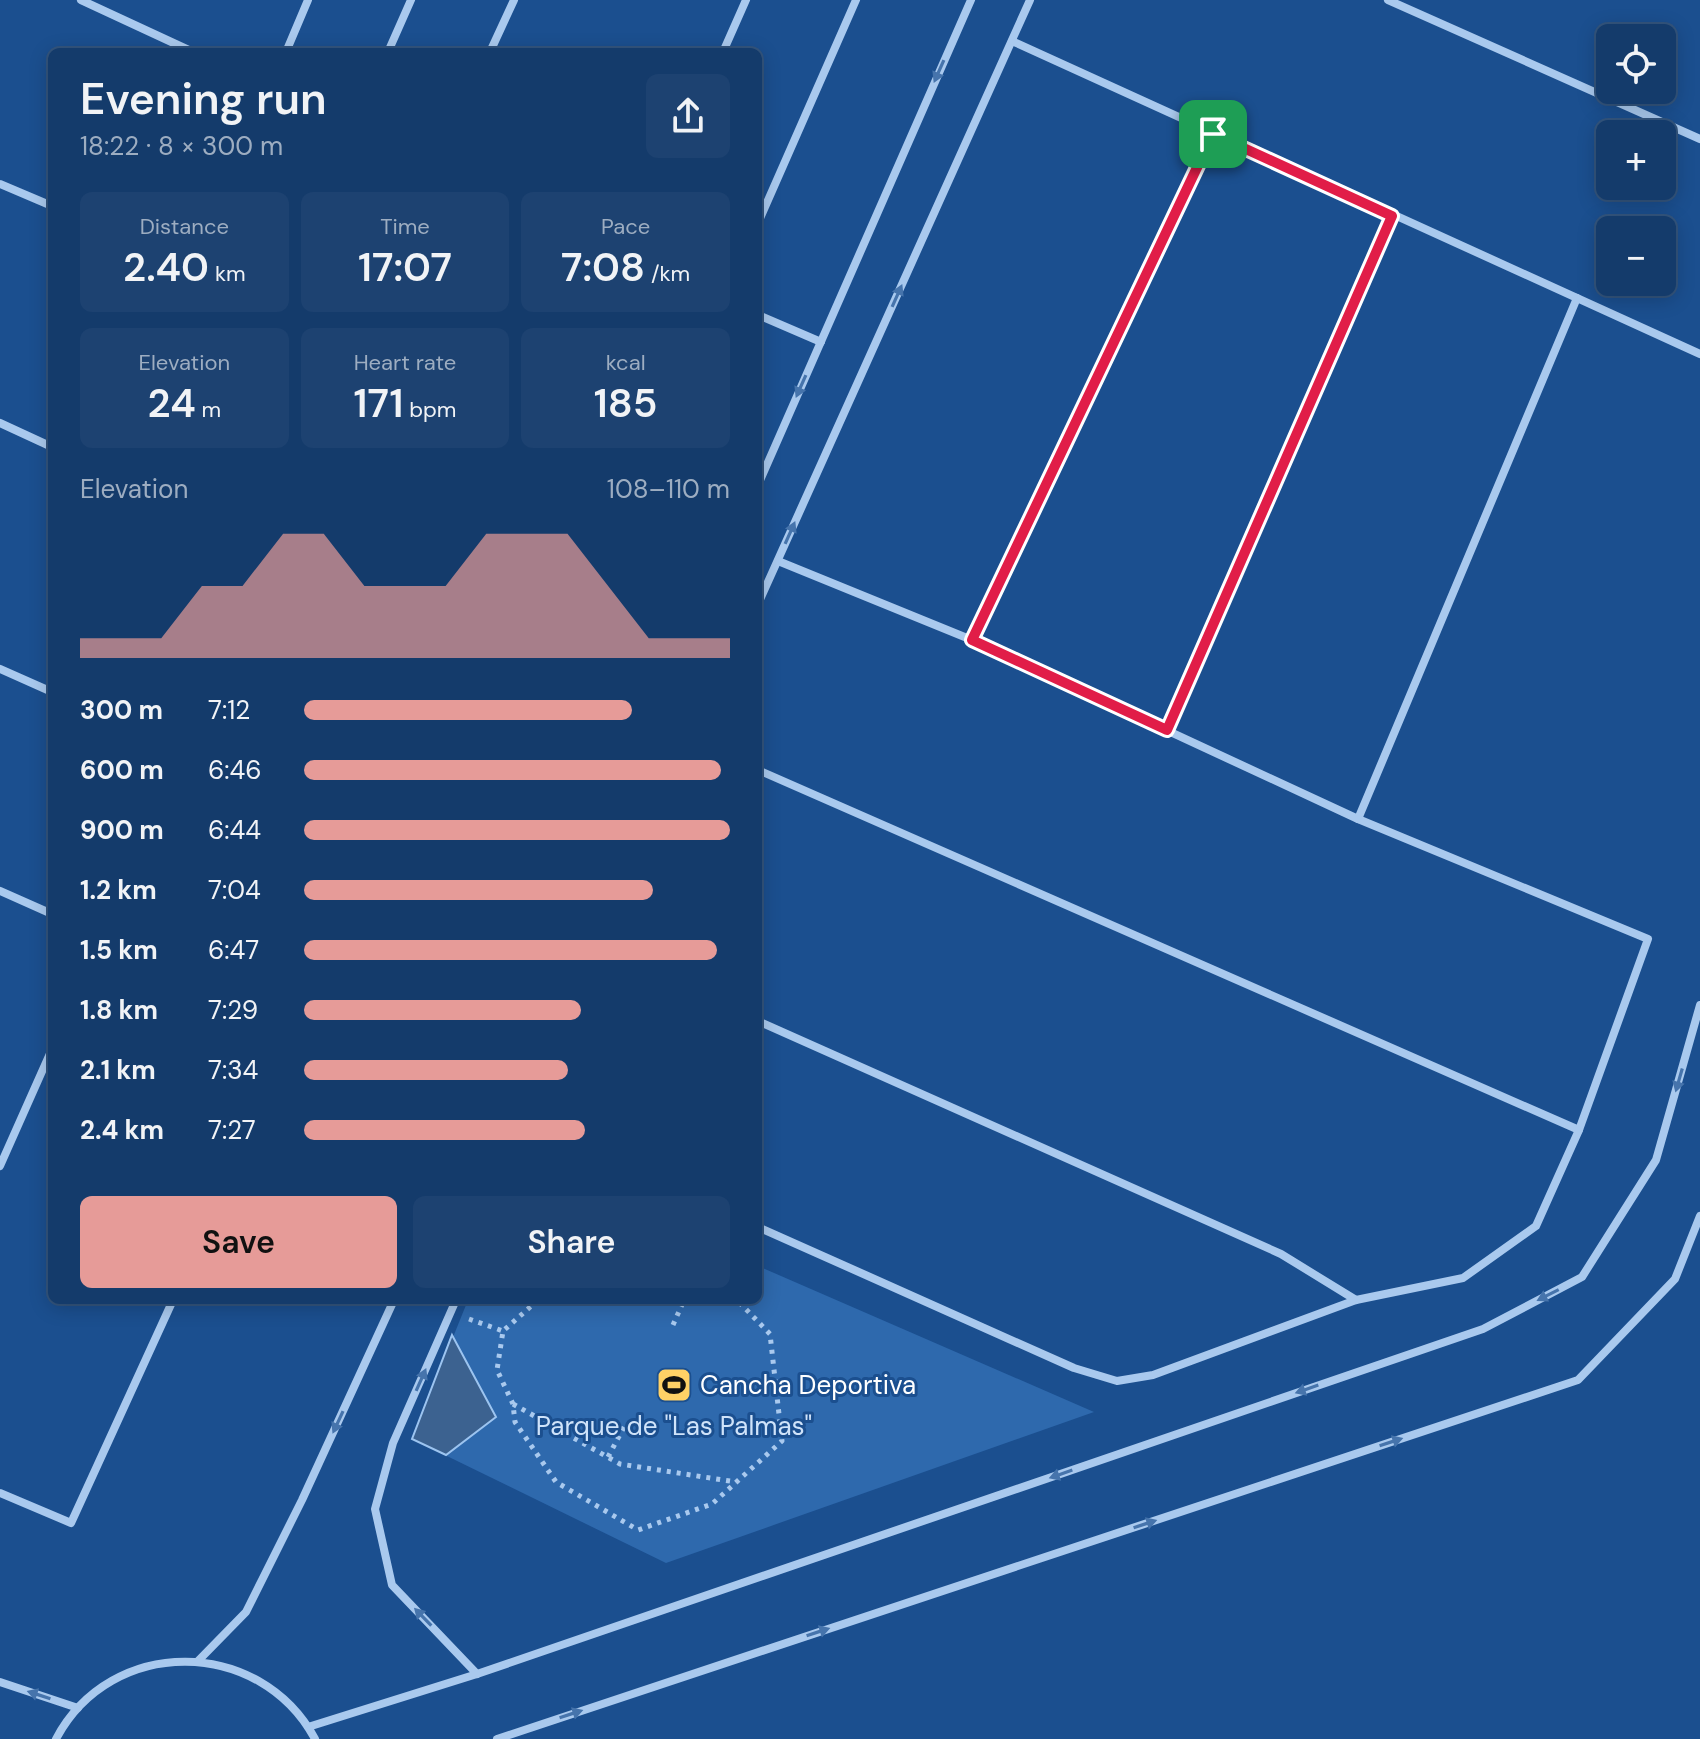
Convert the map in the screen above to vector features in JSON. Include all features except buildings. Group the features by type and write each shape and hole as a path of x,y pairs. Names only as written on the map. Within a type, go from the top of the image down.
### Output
{"street":[{"path":"81,0 184,48"},
{"path":"288,48 308,0"},
{"path":"390,48 411,0"},
{"path":"492,48 514,0"},
{"path":"725,48 746,0"},
{"path":"762,214 856,0"},
{"path":"762,476 971,0"},
{"path":"762,595 1030,0"},
{"path":"1388,0 1700,139"},
{"path":"1012,41 1700,354"},
{"path":"972,640 1213,134"},
{"path":"0,184 48,204"},
{"path":"1167,730 1392,216"},
{"path":"1358,819 1577,298"},
{"path":"762,317 821,342"},
{"path":"0,423 48,445"},
{"path":"762,1229 1074,1368 1117,1381 1153,1375 1356,1300 1463,1278 1536,1226 1579,1130 1648,939 1358,819 972,640 778,561"},
{"path":"0,669 48,690"},
{"path":"762,772 1579,1130"},
{"path":"0,891 48,912"},
{"path":"308,1727 477,1674 1483,1329 1582,1277 1656,1160 1700,1005"},
{"path":"762,1023 1281,1254 1356,1300"},
{"path":"0,1166 48,1058"},
{"path":"497,1739 1578,1380 1675,1279 1700,1216"},
{"path":"0,1493 71,1523 171,1304"},
{"path":"198,1661 246,1612 302,1500 392,1304"},
{"path":"454,1304 393,1443 375,1509 392,1585 477,1674"},
{"path":"56,1739 78,1708 120,1676 171,1661 198,1661 249,1675 282,1697 315,1739"},
{"path":"0,1682 78,1708"}],"path":[{"path":"533,1304 503,1331 497,1370 513,1404 515,1422 556,1482 638,1530 712,1504 782,1441 770,1334 741,1304"},
{"path":"673,1325 682,1304"},
{"path":"461,1316 503,1331"},
{"path":"513,1404 620,1464 737,1482"},
{"path":"608,1457 624,1427"}],"green space":[{"name":"Parque de \"Las Palmas\"","path":"762,1268 1094,1412 666,1563 412,1439 466,1304 762,1304"}],"shaded area":[{"path":"452,1335 496,1417 446,1455 412,1439"}],"place":[{"name":"Cancha Deportiva","path":"674,1385"}],"route":[{"path":"1213,134 1392,216 1167,730 972,640 1213,134"}]}
